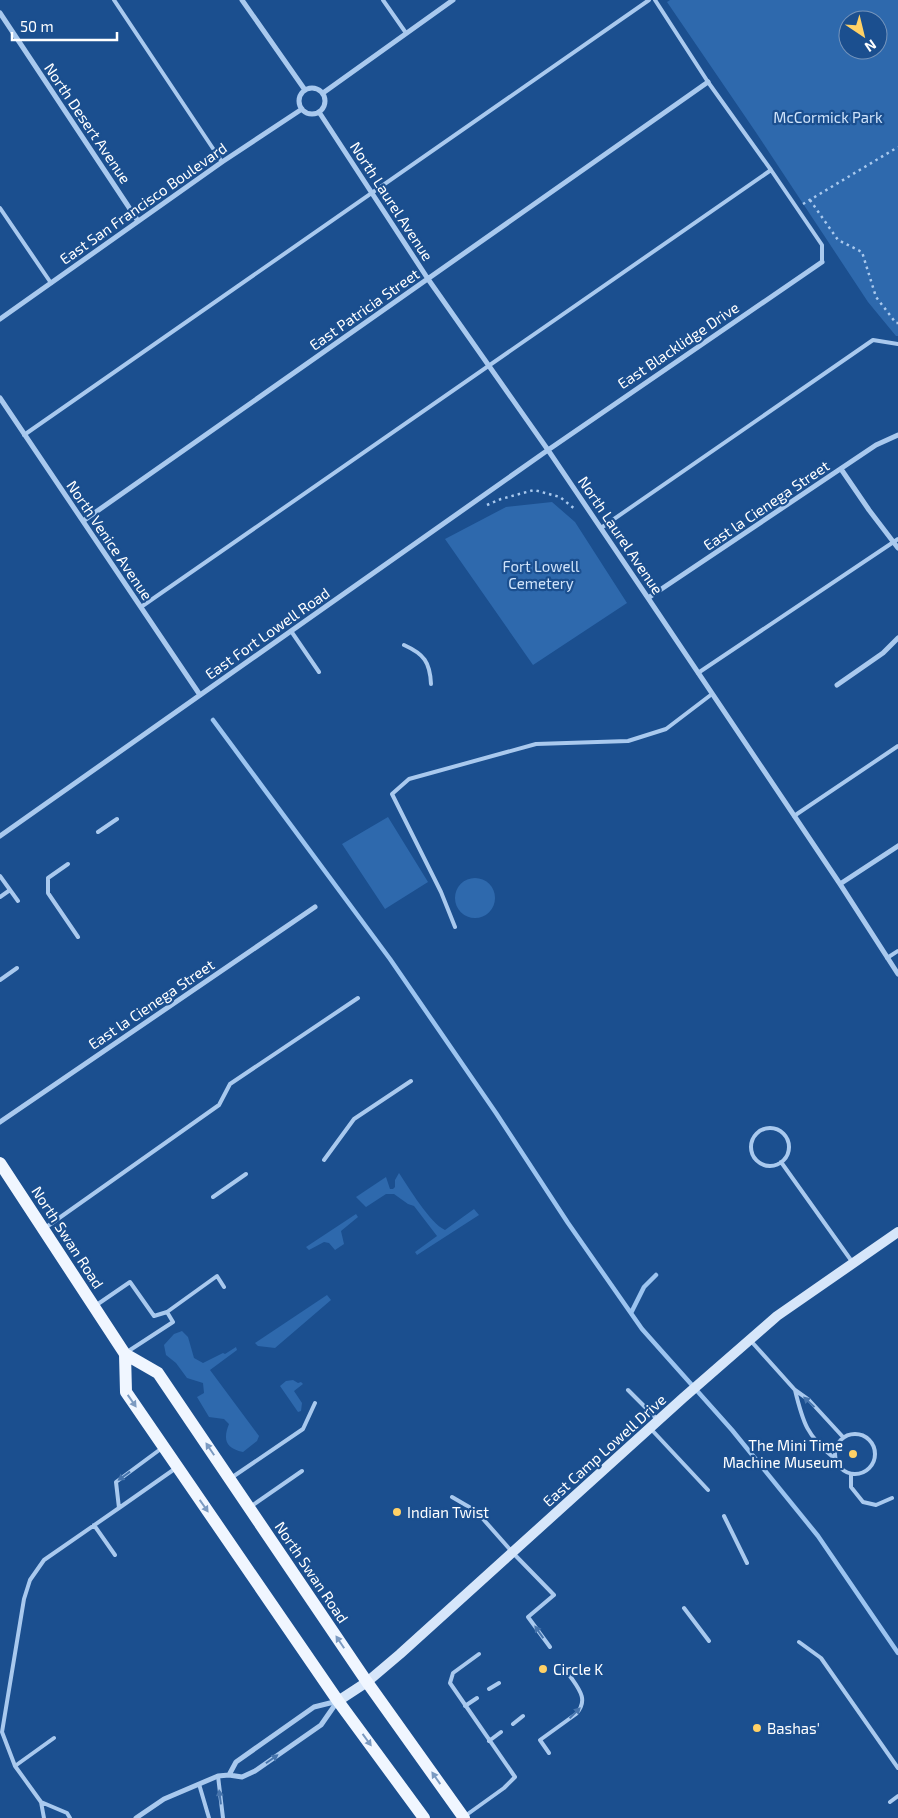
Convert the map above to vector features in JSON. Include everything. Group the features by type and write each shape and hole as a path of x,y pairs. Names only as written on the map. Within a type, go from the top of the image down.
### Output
{"main road":[{"name":"North Swan Road","path":"0,1163 126,1354 158,1373 367,1682 464,1818"},
{"name":"East Camp Lowell Drive","path":"338,1701 367,1682 777,1316 898,1232"},
{"path":"126,1354 126,1392 338,1701 424,1818"}],"street":[{"path":"242,0 305,90"},
{"path":"323,93 454,0"},
{"name":"North Desert Avenue","path":"0,13 138,221"},
{"name":"East Patricia Street","path":"83,521 708,82"},
{"path":"316,88 323,93 325,105 319,112 311,114 302,109 300,99 305,90 316,88"},
{"name":"East San Francisco Boulevard","path":"0,319 222,162 302,109"},
{"name":"North Laurel Avenue","path":"319,112 428,279 601,528 840,884 898,974"},
{"name":"East Blacklidge Drive","path":"548,450 822,262"},
{"name":"North Venice Avenue","path":"0,398 200,695"},
{"name":"East la Cienega Street","path":"648,598 876,445 898,435"},
{"name":"East Fort Lowell Road","path":"0,836 548,450"},
{"path":"841,469 869,510 896,541 898,548"},
{"path":"837,685 883,654 898,638"},
{"path":"840,884 898,846"},
{"name":"East la Cienega Street","path":"0,1122 315,907"},
{"name":"East Camp Lowell Drive","path":"229,1775 236,1762 314,1707 338,1701"},
{"name":"East Camp Lowell Drive","path":"136,1818 164,1799 218,1776 242,1777 255,1772 321,1725 338,1701"}],"lane":[{"path":"114,0 222,162"},
{"path":"383,0 406,33"},
{"path":"24,435 649,0"},
{"path":"655,0 708,82 822,245 822,262"},
{"path":"141,607 771,170"},
{"path":"0,208 51,283"},
{"path":"601,528 873,340 898,344"},
{"path":"698,673 896,541"},
{"path":"291,631 319,672"},
{"path":"404,646 419,652 430,668 431,684"},
{"path":"455,926 441,892 392,794 409,779 536,744 628,741 666,729 712,694"},
{"path":"794,816 898,746"},
{"path":"98,832 117,819"},
{"path":"68,864 48,878 48,893 78,937"},
{"path":"0,876 18,901"},
{"path":"0,897 10,890"},
{"path":"887,958 898,951"},
{"path":"0,980 17,968"},
{"path":"44,1230 219,1105 230,1084 358,998"},
{"path":"324,1160 354,1119 411,1081"},
{"path":"774,1128 785,1135 789,1146 781,1162 769,1166 758,1162 754,1157 751,1144 756,1133 762,1129 774,1128"},
{"path":"781,1162 853,1263"},
{"path":"213,1197 246,1174"},
{"path":"94,1306 130,1282 154,1316 167,1312 217,1276 224,1287"},
{"path":"126,1354 173,1322 167,1312"},
{"path":"750,1340 795,1390 808,1400 843,1437"},
{"path":"628,1390 658,1421"},
{"path":"795,1390 809,1434 834,1458 845,1473 856,1475 867,1471 874,1462 876,1452 874,1444 868,1437 850,1434 843,1437 838,1443 834,1458"},
{"path":"230,1479 303,1429 315,1403"},
{"path":"650,1428 708,1490"},
{"path":"119,1508 116,1482 164,1447"},
{"path":"44,1818 41,1802 15,1766 2,1732 24,1599 30,1580 44,1560 177,1467"},
{"path":"250,1508 302,1472"},
{"path":"851,1474 851,1486 863,1502 876,1505 892,1498"},
{"path":"452,1497 476,1511 554,1595 528,1617 550,1648"},
{"path":"724,1516 747,1563"},
{"path":"94,1525 115,1555"},
{"path":"684,1608 709,1641"},
{"path":"799,1642 821,1658 898,1768"},
{"path":"464,1818 504,1788 515,1777 452,1687 450,1678 456,1671 479,1654"},
{"path":"549,1753 540,1740 576,1714 582,1706 581,1692 570,1676"},
{"path":"489,1689 499,1682"},
{"path":"465,1706 476,1698"},
{"path":"513,1724 523,1716"},
{"path":"490,1741 501,1732"},
{"path":"15,1766 54,1738"},
{"path":"218,1776 223,1818"},
{"path":"199,1784 209,1818"},
{"path":"890,1802 898,1796"},
{"path":"41,1802 67,1813 70,1818"}],"path":[{"path":"796,208 898,147"},
{"path":"810,200 838,240 862,252 876,297 896,323 898,323"},
{"path":"484,507 501,499 534,490 560,497 578,512"}],"green space":[{"name":"McCormick Park","path":"670,0 898,0 898,336 868,302 667,2"},
{"name":"Fort Lowell Cemetery","path":"552,502 575,522 627,603 533,665 445,539 506,507"},
{"path":"388,817 428,882 385,909 342,844"},
{"path":"475,878 489,884 495,898 489,912 475,918 461,912 455,898 461,884"},
{"path":"399,1173 426,1213 445,1230 474,1209 479,1215 417,1255 415,1252 437,1236 414,1206 394,1194 386,1194 366,1207 356,1197 386,1177 390,1189 393,1189"},
{"path":"356,1214 358,1217 341,1231 344,1244 335,1250 329,1243 324,1242 309,1250 306,1247"},
{"path":"327,1295 331,1300 275,1348 258,1346 255,1343"},
{"path":"182,1331 188,1337 194,1358 203,1363 236,1347 237,1350 210,1370 259,1436 257,1441 243,1452 232,1448 227,1442 226,1434 229,1424 224,1419 209,1417 197,1397 204,1393 203,1383 187,1378 176,1363 166,1355 164,1345 174,1334"},
{"path":"293,1380 303,1384 294,1391 302,1403 301,1411 298,1412 280,1386 286,1381"}],"waterway":[{"path":"213,720 390,959 642,1329 732,1430 818,1536 898,1653"},
{"path":"631,1313 644,1287 656,1275"}],"place":[{"name":"The Mini Time Machine Museum","path":"853,1454"},
{"name":"Indian Twist","path":"397,1512"},
{"name":"Circle K","path":"543,1669"},
{"name":"Bashas'","path":"757,1728"}]}
